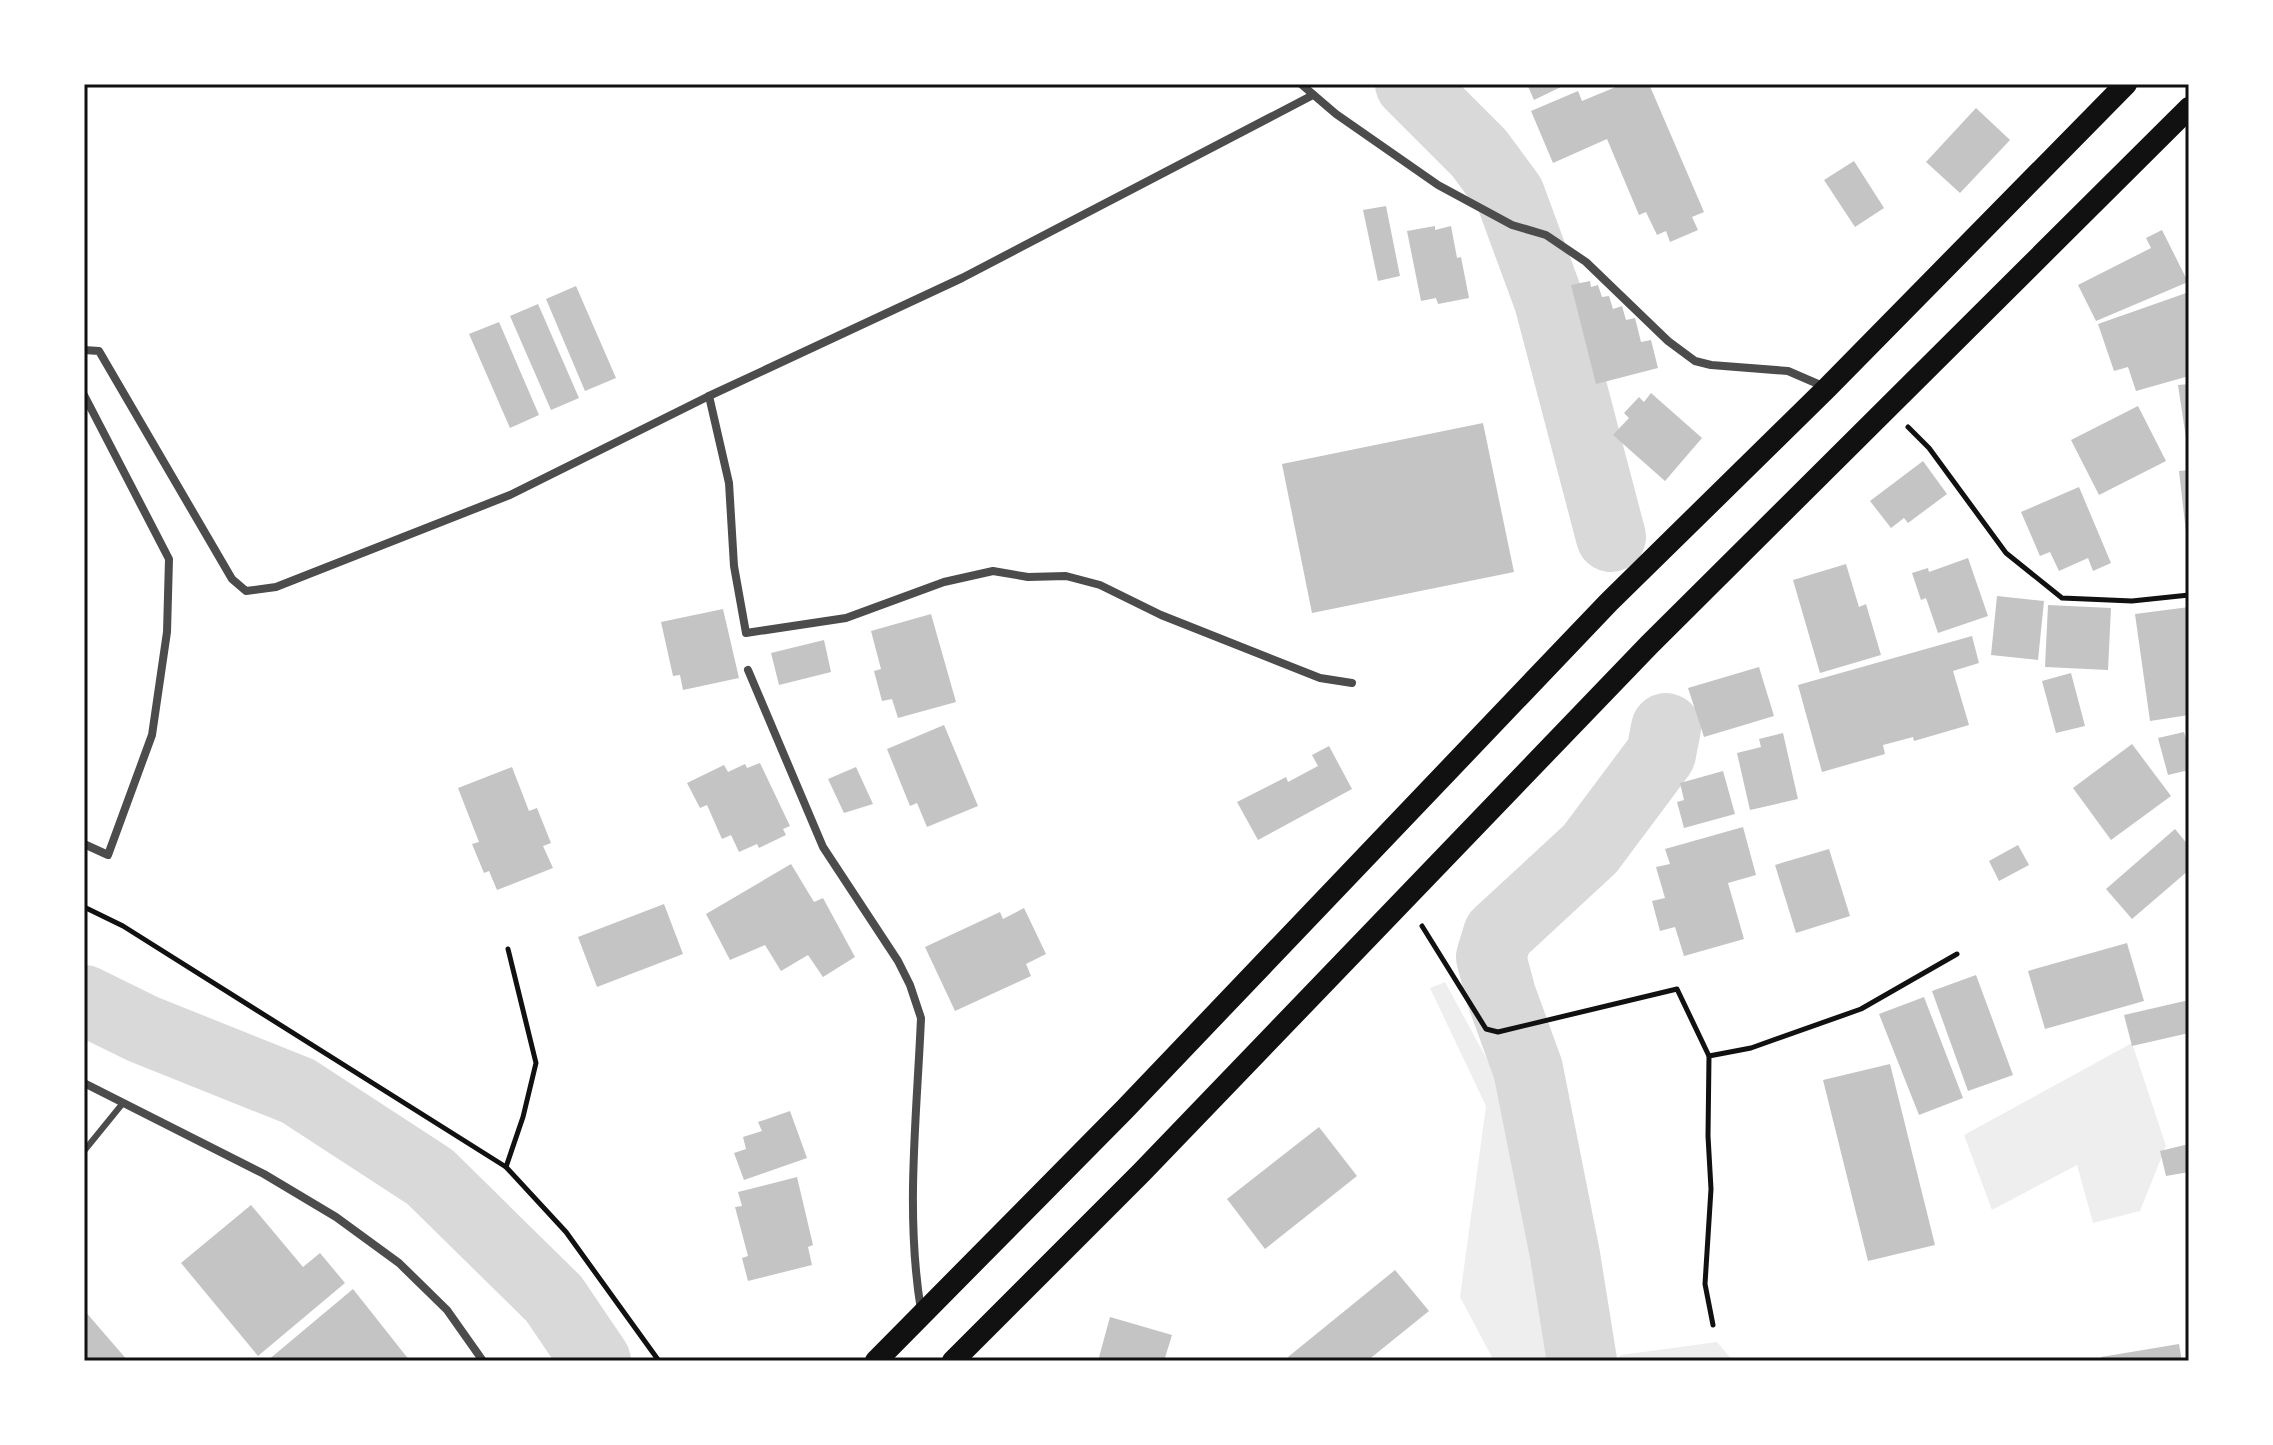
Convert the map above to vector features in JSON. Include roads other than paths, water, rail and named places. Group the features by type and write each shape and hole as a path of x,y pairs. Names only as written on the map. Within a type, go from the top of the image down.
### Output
{"highway":[{"path":"876,1361 1125,1109 1609,602 1827,388 2126,84"},
{"path":"953,1361 1152,1161 1649,645 2189,108"}],"street":[{"path":"1301,84 1336,114 1438,185 1512,225 1546,235 1586,262 1668,341 1695,361 1788,371 1827,388"},
{"path":"84,350 99,351 232,579 246,591 276,587 510,495 709,396 962,278 1313,95"},
{"path":"84,395 169,559 167,632 152,735 108,855 84,844"},
{"path":"709,396 729,483 734,566 746,633 846,618 944,582 993,571 1028,577 1066,576 1100,585 1161,615 1320,678 1352,683"},
{"path":"748,670 823,847 898,961 921,1018 913,1232 915,1273 922,1314"},
{"path":"84,1083 264,1174 336,1217 386,1253 447,1310 483,1361"}],"lane":[{"path":"84,1151 123,1103"}],"waterway":[{"path":"1410,84 1479,153 1510,195 1549,301 1611,537"},
{"path":"1582,1361 1565,1255 1528,1069 1501,995 1491,957 1498,934 1590,849 1661,754 1666,728"},
{"path":"84,1000 143,1029 298,1091 430,1177 554,1299 596,1361"}]}
